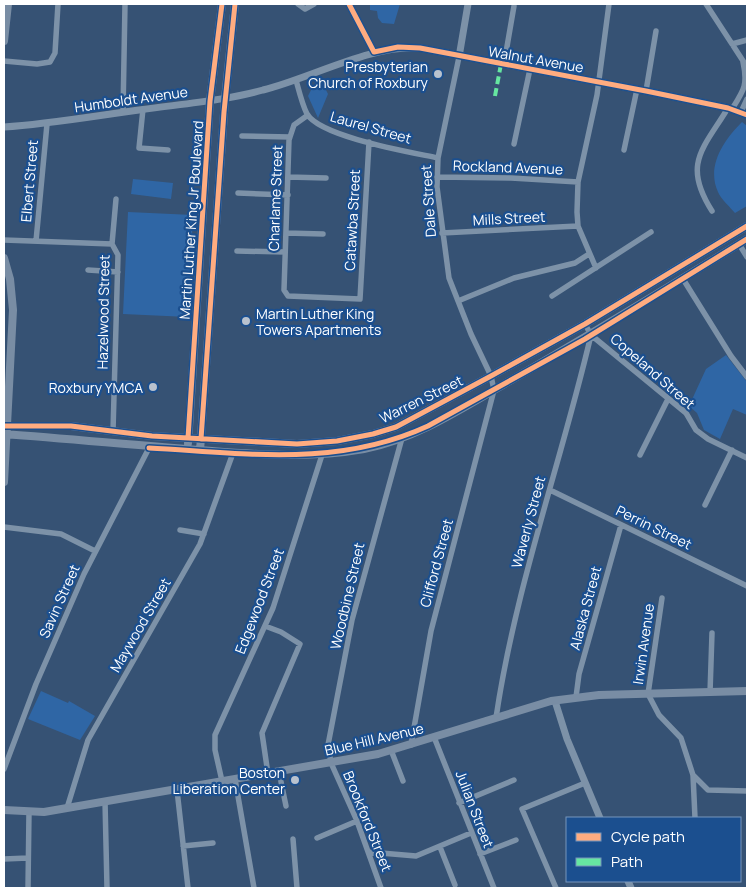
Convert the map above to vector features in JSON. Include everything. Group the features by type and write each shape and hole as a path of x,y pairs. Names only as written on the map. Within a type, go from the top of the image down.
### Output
{"main road":[{"path":"4,41 8,4"},
{"name":"Martin Luther King Jr Boulevard","path":"187,450 210,101 222,4"},
{"name":"Martin Luther King Jr Boulevard","path":"200,451 225,98 235,4"},
{"name":"Warren Street","path":"5,425 71,426 188,438 297,444 363,436 396,427 491,376 585,324 747,226"},
{"name":"Warren Street","path":"5,434 45,436 149,448 292,456 322,455 365,448 402,438 494,390 591,335 747,239"},
{"path":"4,258 10,279 13,310 5,425 4,482"},
{"name":"Blue Hill Avenue","path":"4,810 44,812 331,762 391,750 554,701 648,694 747,691"}],"street":[{"path":"4,61 37,64 50,62 55,53 58,4"},
{"path":"123,112 124,4"},
{"path":"298,4 305,9 314,4"},
{"path":"349,4 374,52"},
{"name":"Dale Street","path":"468,4 438,158 437,177 442,233 449,278 491,376 494,390"},
{"path":"596,268 578,226 578,182 599,82 610,4"},
{"path":"706,4 747,67"},
{"path":"504,64 514,6"},
{"path":"646,91 656,31"},
{"path":"732,44 747,40"},
{"name":"Walnut Avenue","path":"374,52 407,47 637,89 730,108 744,113"},
{"name":"Humboldt Avenue","path":"4,127 47,124 225,98 296,80 374,52"},
{"path":"742,60 747,72"},
{"path":"712,211 699,188 696,167 699,156 745,86 746,79 742,60"},
{"path":"514,144 530,69"},
{"path":"296,80 308,114"},
{"path":"624,150 637,89"},
{"path":"744,113 747,99"},
{"path":"143,109 139,148 168,150"},
{"name":"Laurel Street","path":"308,114 317,124 369,142 438,158"},
{"name":"Charlame Street","path":"284,290 290,137 294,125 308,114"},
{"name":"Elbert Street","path":"36,241 47,124"},
{"path":"242,136 290,137"},
{"name":"Catawba Street","path":"284,290 288,296 293,298 360,299 369,142"},
{"path":"288,176 326,178"},
{"name":"Rockland Avenue","path":"437,177 511,178 578,182"},
{"path":"238,193 288,195"},
{"path":"112,244 116,199"},
{"name":"Mills Street","path":"442,233 578,226"},
{"path":"552,296 651,232"},
{"path":"286,233 323,234"},
{"name":"Hazelwood Street","path":"4,240 112,244 118,252 113,431"},
{"path":"739,244 747,257"},
{"path":"237,251 285,252"},
{"path":"458,301 514,278 575,264 589,254"},
{"path":"88,270 118,272"},
{"path":"683,279 731,356 747,377"},
{"path":"585,324 591,335"},
{"name":"Copeland Street","path":"591,335 686,413 696,430 747,458"},
{"name":"Waverly Street","path":"496,718 516,616 591,335"},
{"name":"Clifford Street","path":"411,744 431,631 494,390"},
{"path":"640,455 668,399"},
{"name":"Woodbine Street","path":"331,762 328,745 352,620 402,438"},
{"name":"Savin Street","path":"4,769 36,684 94,551 149,448"},
{"path":"705,505 732,450"},
{"name":"Maywood Street","path":"67,808 88,740 162,614 204,534 233,453"},
{"name":"Edgewood Street","path":"222,781 215,750 216,735 265,626 322,455"},
{"name":"Perrin Street","path":"550,490 747,586"},
{"name":"Alaska Street","path":"576,698 579,674 621,525"},
{"path":"4,527 62,534 94,551"},
{"path":"180,530 204,534"},
{"name":"Irwin Avenue","path":"648,694 662,598"},
{"path":"265,626 282,632 300,644 297,656 262,734 268,774"},
{"path":"710,693 712,633"},
{"path":"648,694 659,715 676,730 681,738 693,775 695,817"},
{"path":"554,701 600,817"},
{"name":"Julian Street","path":"434,738 494,888"},
{"path":"391,750 403,781"},
{"name":"Brookford Street","path":"331,762 357,821 381,888"},
{"path":"279,772 286,806"},
{"path":"693,775 708,790 747,791"},
{"path":"235,779 254,888"},
{"path":"460,803 514,780"},
{"path":"556,888 522,809 585,782"},
{"path":"177,790 188,888"},
{"path":"104,801 107,888"},
{"path":"28,888 29,812"},
{"path":"317,838 357,821"},
{"path":"369,852 416,856 471,833"},
{"path":"293,839 297,888"},
{"path":"480,854 516,840"},
{"path":"183,846 213,843"},
{"path":"440,847 455,885"},
{"path":"4,859 28,858"}],"shaded area":[{"path":"370,4 400,4 394,24 382,23 378,18 377,11 370,10"},
{"path":"320,82 327,83 324,86 328,94 318,118 308,96 313,86"},
{"path":"742,122 747,126 747,206 735,213 718,192 714,173 723,145"},
{"path":"133,179 173,183 171,199 131,194"},
{"path":"128,212 193,215 188,317 123,314"},
{"path":"726,355 747,382 747,415 733,409 720,439 704,430 697,413 689,406 706,369"},
{"path":"41,691 68,703 69,701 95,716 80,740 28,719"}],"marked path":[{"path":"495,96 501,64"}],"cycle path":[{"path":"188,438 210,101 222,4"},
{"path":"201,439 224,112 235,4"},
{"path":"349,4 374,52 398,47 420,48 646,91 728,108 747,115"},
{"path":"4,426 71,426 152,436 297,444 337,441 373,434 396,427 585,324 747,226"},
{"path":"149,448 290,455 360,448 394,439 428,426 585,339 747,239"}],"place":[{"name":"Presbyterian Church of Roxbury","path":"438,74"},
{"name":"Martin Luther King Towers Apartments","path":"246,321"},
{"name":"Roxbury YMCA","path":"153,387"},
{"name":"Boston Liberation Center","path":"295,780"}]}
